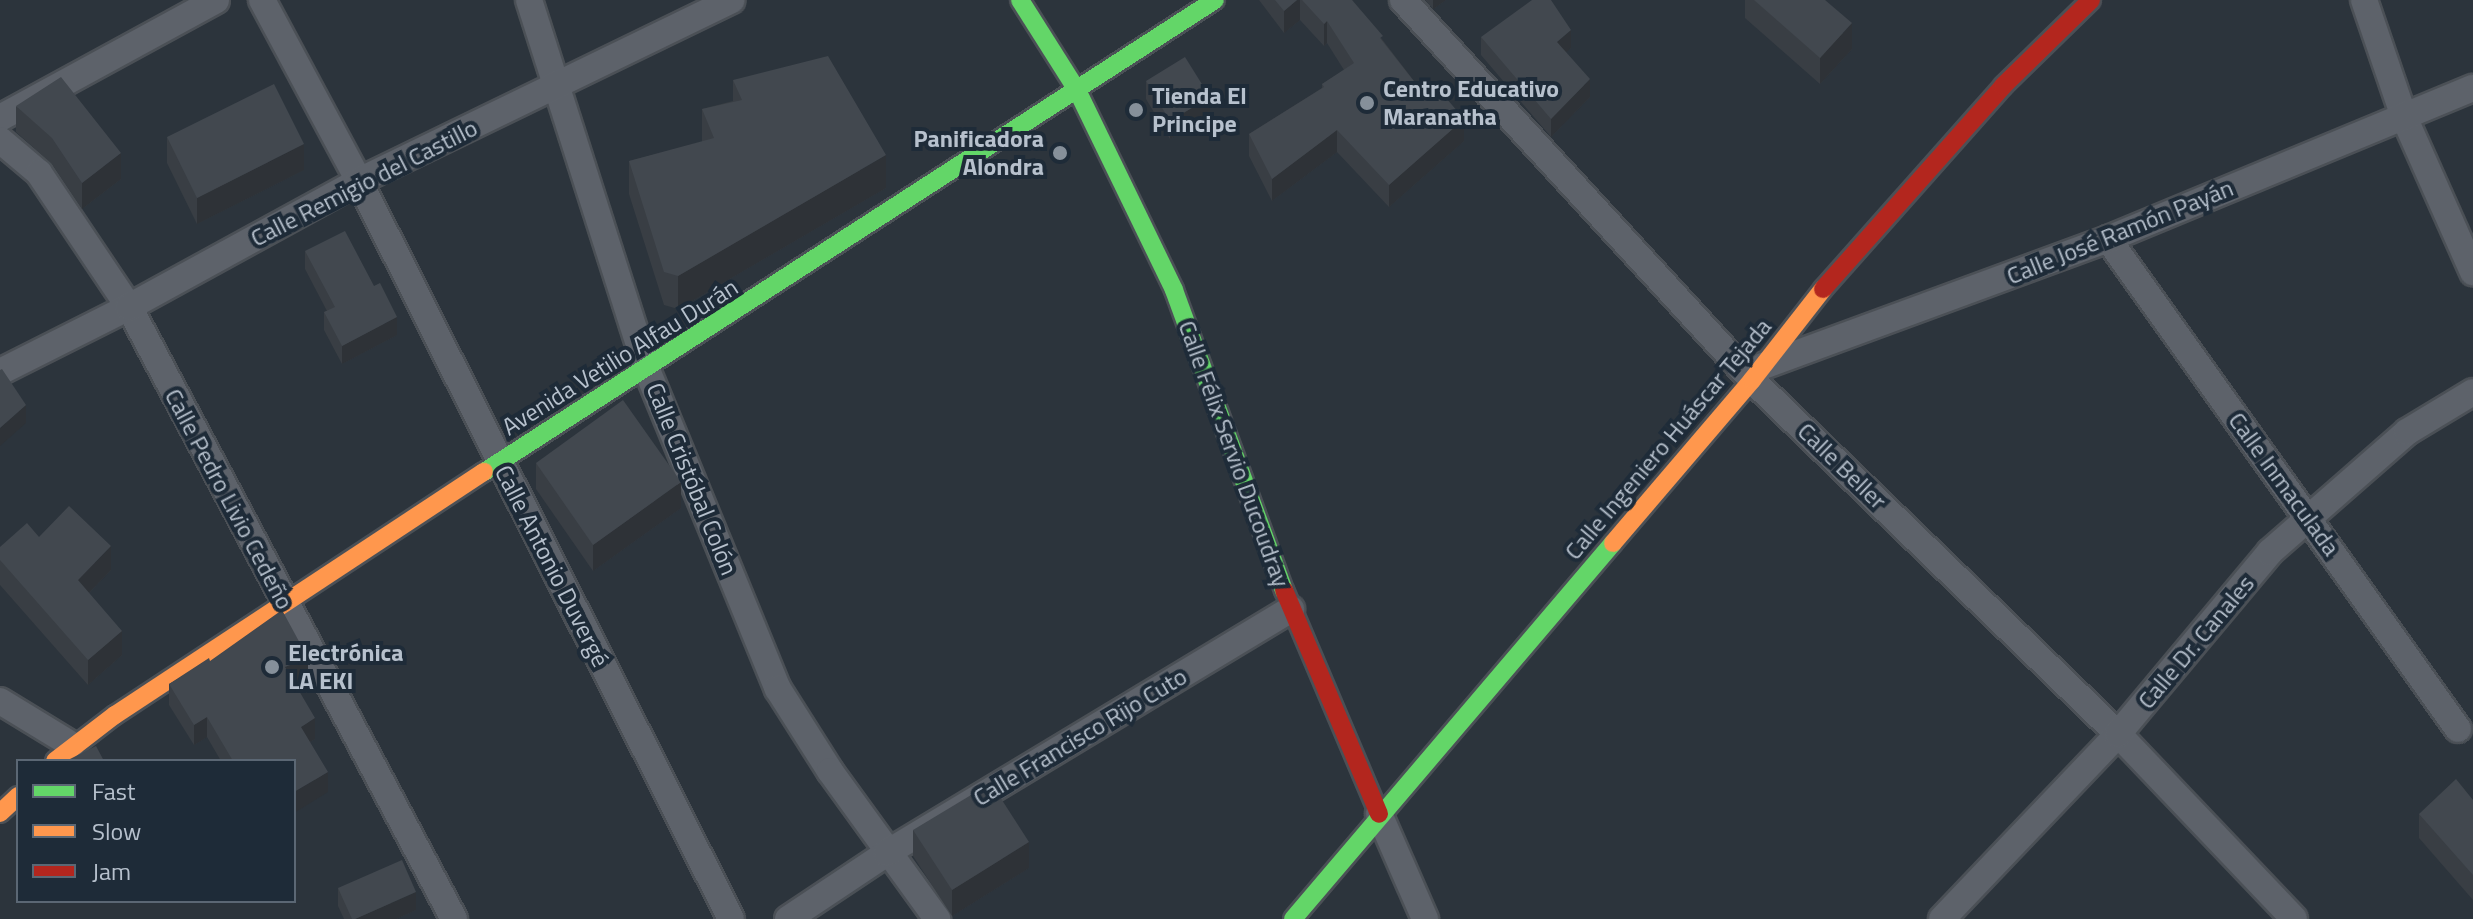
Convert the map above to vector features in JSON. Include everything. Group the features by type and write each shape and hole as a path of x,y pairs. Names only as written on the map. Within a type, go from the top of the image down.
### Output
{"main road":[{"name":"Calle Félix Servio Ducoudray","path":"1020,0 1077,90 1174,290 1291,609 1379,814"},
{"name":"Avenida Vetilio Alfau Durán","path":"64,753 500,462 647,370 1215,0"},
{"name":"Calle Ingeniero Huáscar Tejada","path":"1293,919 1379,814 1758,373 1861,242 2003,86 2091,0"},
{"path":"0,813 16,798"}],"street":[{"path":"0,118 216,0"},
{"name":"Calle Antonio Duvergé","path":"262,0 359,181 731,919"},
{"name":"Calle Cristóbal Colón","path":"529,0 647,370 778,689 887,853 937,919"},
{"name":"Calle Remigio del Castillo","path":"0,372 129,307 359,181 731,0"},
{"name":"Calle Beller","path":"1403,0 1758,373 2118,734 2294,919"},
{"path":"2364,0 2404,117 2473,272"},
{"name":"Calle José Ramón Payán","path":"1758,373 2108,239 2473,88"},
{"name":"Calle Pedro Livio Cedeño","path":"0,140 39,173 129,307 285,606 454,919"},
{"name":"Calle Inmaculada","path":"2108,239 2458,729"},
{"name":"Calle Dr. Canales","path":"1942,919 2118,734 2270,552 2407,432 2473,392"},
{"name":"Calle Francisco Rijo Cuto","path":"788,919 887,853 1291,609"},
{"path":"0,701 64,753"},
{"name":"Calle Félix Servio Ducoudray","path":"1379,814 1425,919"}],"building":[{"path":"1275,0 1297,0 1284,11"},
{"path":"1302,0 1352,0 1383,36 1380,38 1424,94 1435,85 1464,119 1389,185 1337,130 1272,179 1249,134 1324,87 1322,84 1354,63 1327,21 1324,24"},
{"path":"1532,0 1551,0 1571,30 1557,42 1590,79 1551,119 1481,37"},
{"path":"1754,0 1825,0 1852,23 1820,58"},
{"path":"828,56 886,155 678,276 664,272 629,161 714,138 702,109 742,100 733,80"},
{"path":"1185,57 1210,97 1170,121 1146,81"},
{"path":"61,77 121,153 82,183 52,138 16,106"},
{"path":"274,84 304,144 197,198 167,137"},
{"path":"345,231 374,286 380,283 397,317 342,346 324,312 335,307 305,251"},
{"path":"0,370 26,405 0,428"},
{"path":"623,400 681,482 593,545 536,463"},
{"path":"69,506 111,546 78,580 122,631 88,660 0,560 0,547 27,523 39,537"},
{"path":"282,610 308,658 285,667 315,718 301,727 328,772 296,791 296,759 232,759 207,717 194,725 169,684 209,658 210,661"},
{"path":"96,746 103,759 70,759"},
{"path":"2456,779 2473,800 2473,875 2419,814"},
{"path":"991,783 1029,842 952,890 913,830"},
{"path":"402,860 416,892 352,919 338,888"}],"traffic: fast":[{"path":"1020,0 1077,90 1174,290 1284,590"},
{"path":"484,472 1215,0"},
{"path":"1293,919 1613,543"}],"traffic: slow":[{"path":"1613,543 1752,380 1823,289"},
{"path":"58,759 115,715 484,472"},
{"path":"0,813 16,798"}],"traffic: jam":[{"path":"1823,289 2003,86 2091,0"},
{"path":"1284,590 1379,814"}],"place":[{"name":"Centro Educativo Maranatha","path":"1367,103"},
{"name":"Tienda El Principe","path":"1136,110"},
{"name":"Panificadora Alondra","path":"1060,153"},
{"name":"Electrónica LA EKI","path":"272,667"}]}
